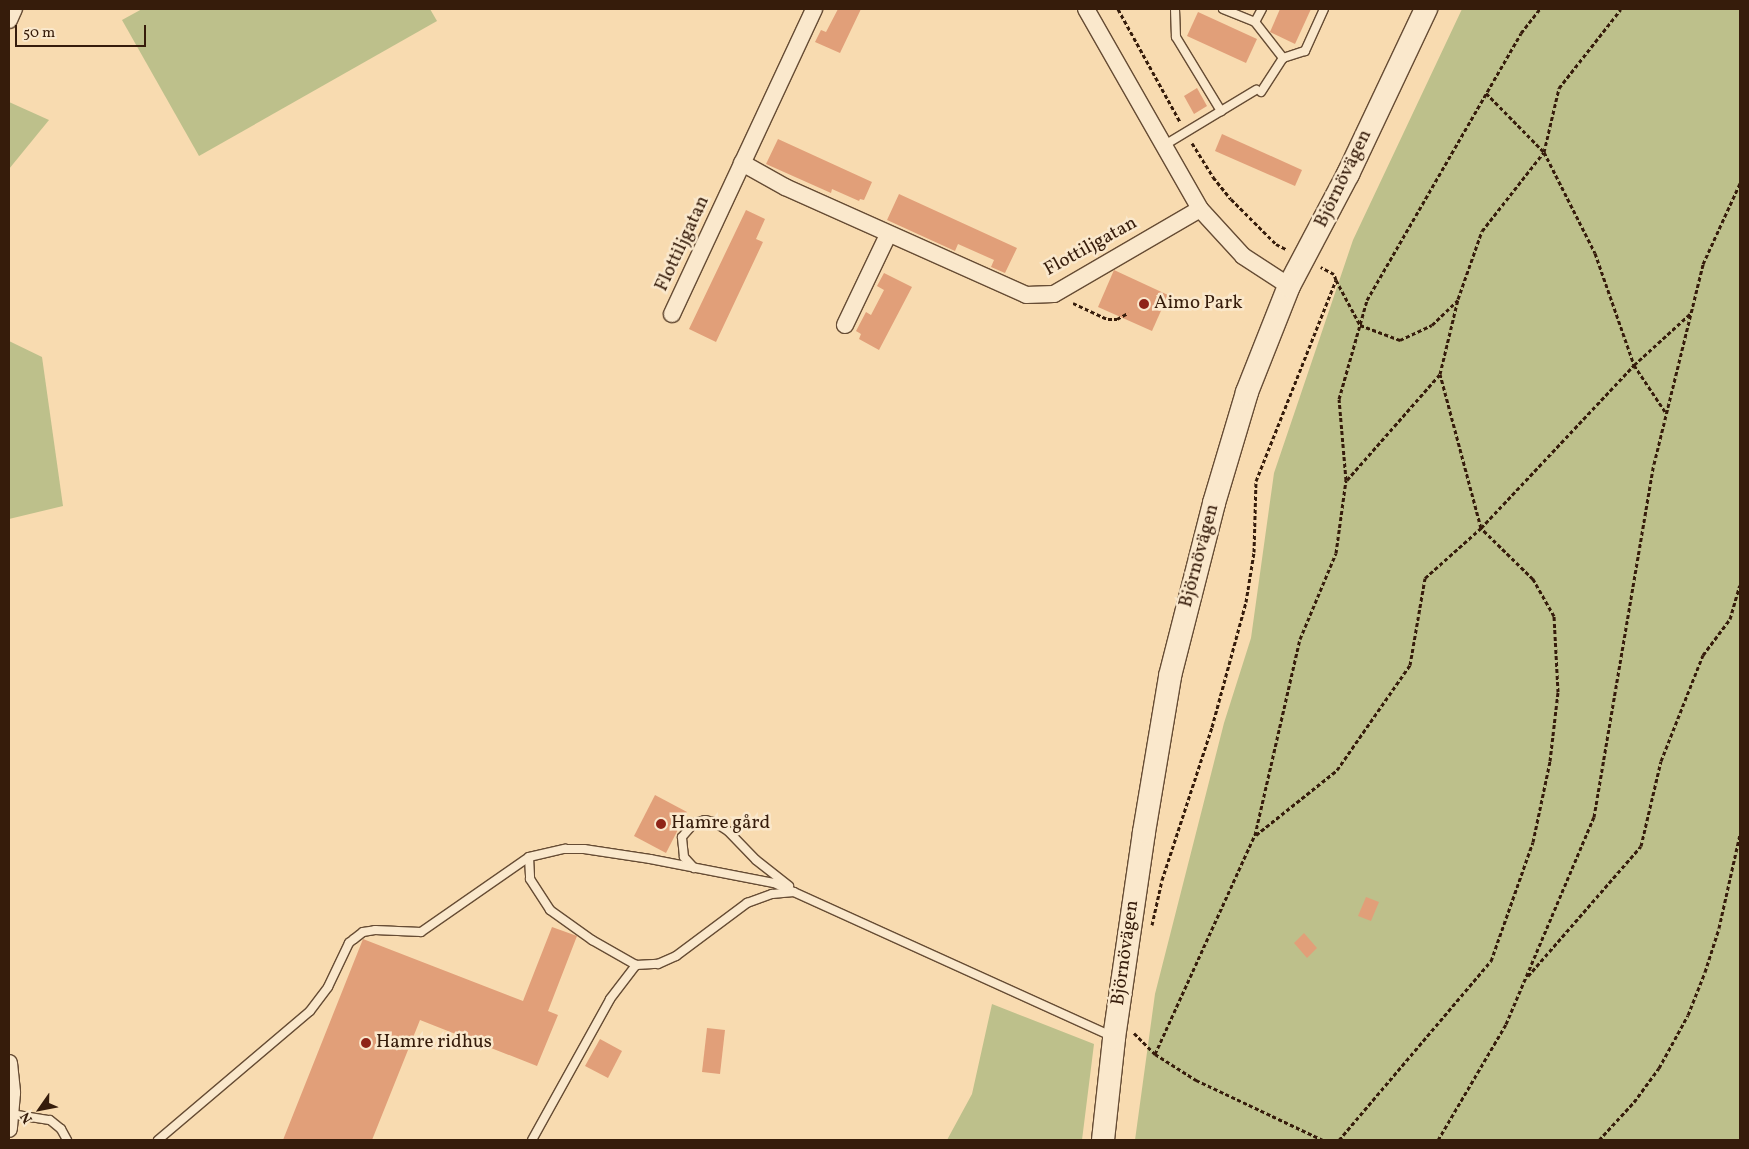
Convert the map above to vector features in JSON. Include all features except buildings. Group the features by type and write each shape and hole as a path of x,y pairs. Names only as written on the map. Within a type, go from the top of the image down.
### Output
{"main road":[{"name":"Björnövägen","path":"1102,1140 1124,1035 1144,832 1170,676 1180,629 1214,503 1248,392 1289,286 1348,174 1426,9"}],"street":[{"path":"9,20 14,9"},
{"name":"Flottiljgatan","path":"672,314 814,9"},
{"path":"1086,9 1200,209 1243,256 1289,286"},
{"name":"Flottiljgatan","path":"742,163 785,187 888,235 1026,294 1054,294 1200,209"},
{"path":"845,325 888,235"},
{"path":"9,1063 12,1093 10,1121"}],"lane":[{"path":"1177,9 1176,37 1220,111"},
{"path":"1223,9 1235,11 1255,22 1283,58"},
{"path":"1255,22 1262,9"},
{"path":"1163,146 1220,111 1258,91 1283,58 1305,51 1324,9"},
{"path":"694,868 684,857 682,837 694,822 705,820 714,822 728,831 756,860 796,892"},
{"path":"158,1140 310,1011 328,987 349,943 363,932 376,930 421,932 529,857 566,849 584,849 774,883 1124,1035"},
{"path":"529,857 530,879 550,910 592,940 636,965 658,964 676,956 747,903 772,894 796,892"},
{"path":"532,1140 610,999 636,965"},
{"path":"10,1121 50,1120 61,1129 67,1140"}],"path":[{"path":"1156,1054 1255,835 1300,639 1336,553 1346,480 1339,399 1367,300 1521,33 1540,9"},
{"path":"1339,1140 1491,961 1533,842 1550,761 1558,692 1554,616 1533,579 1480,528 1440,374 1458,299 1482,231 1544,152 1560,88 1621,9"},
{"path":"1486,93 1544,152 1595,253 1634,365 1666,414"},
{"path":"1438,1140 1506,1024 1594,817 1654,464 1703,264 1740,183"},
{"path":"1336,280 1360,324 1400,340 1432,325 1458,299"},
{"path":"1054,294 1108,319 1117,319 1128,314"},
{"path":"1255,835 1336,770 1410,665 1425,578 1480,528 1634,365 1691,313"},
{"path":"1346,480 1440,374"},
{"path":"1525,979 1641,846 1661,761 1703,655 1730,619 1740,585"},
{"path":"1599,1140 1634,1102 1659,1068 1688,1014 1705,972 1719,928 1740,834"},
{"path":"1124,1035 1196,1080 1324,1140"}],"green space":[{"path":"142,9 430,9 437,21 199,156 122,20"},
{"path":"1462,9 1740,9 1740,1140 1135,1140 1155,994 1224,723 1251,638 1274,473 1353,240"},
{"path":"9,102 49,120 9,169"},
{"path":"9,341 42,357 63,506 9,519"},
{"path":"992,1004 1094,1044 1082,1140 947,1140 972,1094"}],"place":[{"name":"Aimo Park","path":"1144,304"},
{"name":"Hamre gård","path":"661,824"},
{"name":"Hamre ridhus","path":"366,1043"}]}
